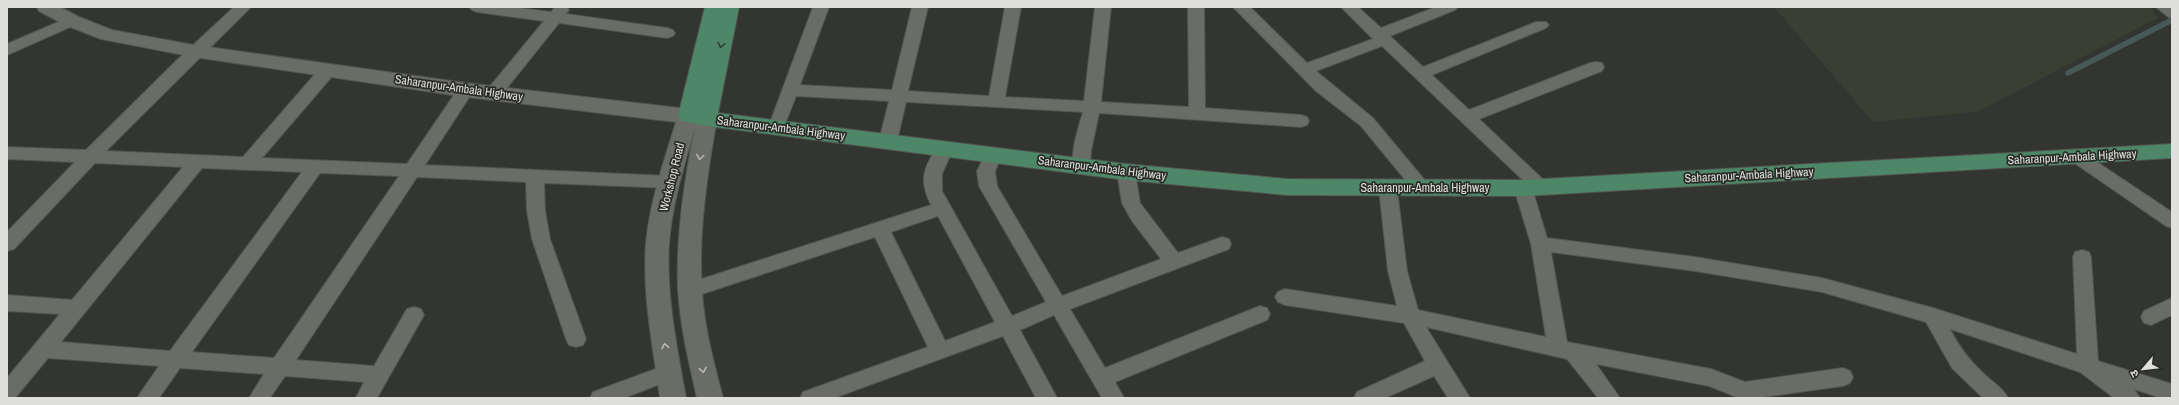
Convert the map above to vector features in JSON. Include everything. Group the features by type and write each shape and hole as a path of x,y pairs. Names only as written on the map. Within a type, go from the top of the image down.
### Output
{"main road":[{"name":"Saharanpur-Ambala Highway","path":"46,7 72,22 108,35 194,51 493,94 888,141 1126,172 1287,187 1388,189 1533,188 2172,151"},
{"name":"Workshop Road","path":"710,398 703,372 690,290 697,118 714,7"},
{"name":"Workshop Road","path":"673,398 661,326 657,261 664,204 670,182 697,118 730,7"}],"street":[{"path":"7,244 90,156 194,51 243,7"},
{"path":"477,7 559,12 667,33"},
{"path":"776,128 821,7"},
{"path":"888,141 920,7"},
{"path":"996,102 1013,7"},
{"path":"1081,166 1082,151 1092,108 1103,7"},
{"path":"1196,7 1197,113"},
{"path":"1241,7 1322,87 1368,122 1423,189"},
{"path":"1348,7 1467,117 1533,188 1540,244 1566,350 1610,398"},
{"path":"1304,70 1450,7"},
{"path":"493,94 559,12"},
{"path":"7,50 72,22"},
{"path":"1420,74 1541,25"},
{"path":"1467,117 1596,67"},
{"path":"247,164 328,70"},
{"path":"259,398 466,90"},
{"path":"789,90 1197,113 1301,121"},
{"path":"944,149 930,182 942,208 1047,398"},
{"path":"7,152 197,162 670,182"},
{"path":"993,155 986,171 988,186 1101,379 1114,398"},
{"path":"2076,156 2172,222"},
{"path":"7,393 197,162"},
{"path":"148,398 315,167"},
{"path":"1126,172 1131,202 1138,216 1175,263"},
{"path":"535,176 536,211 541,239 576,339"},
{"path":"1388,189 1400,285 1410,316 1437,365 1460,398"},
{"path":"690,290 942,208"},
{"path":"880,228 940,351"},
{"path":"810,398 1008,326 1058,305 1175,263 1222,244"},
{"path":"1540,244 1773,276 1856,293 1934,316 2172,393"},
{"path":"2082,257 2088,367"},
{"path":"1285,297 1410,316 1566,350 1710,378 1748,394 1843,377"},
{"path":"7,303 77,308"},
{"path":"2151,318 2172,306"},
{"path":"1101,379 1260,314"},
{"path":"366,398 414,315"},
{"path":"1934,316 1954,357 1988,396"},
{"path":"43,349 380,375"},
{"path":"1364,398 1437,365"},
{"path":"2088,367 2130,398"},
{"path":"600,398 669,372"}],"shaded area":[{"path":"1774,7 2150,7 2158,18 1977,112 1873,122"}],"waterway":[{"path":"2068,73 2170,21 2172,15"}]}
